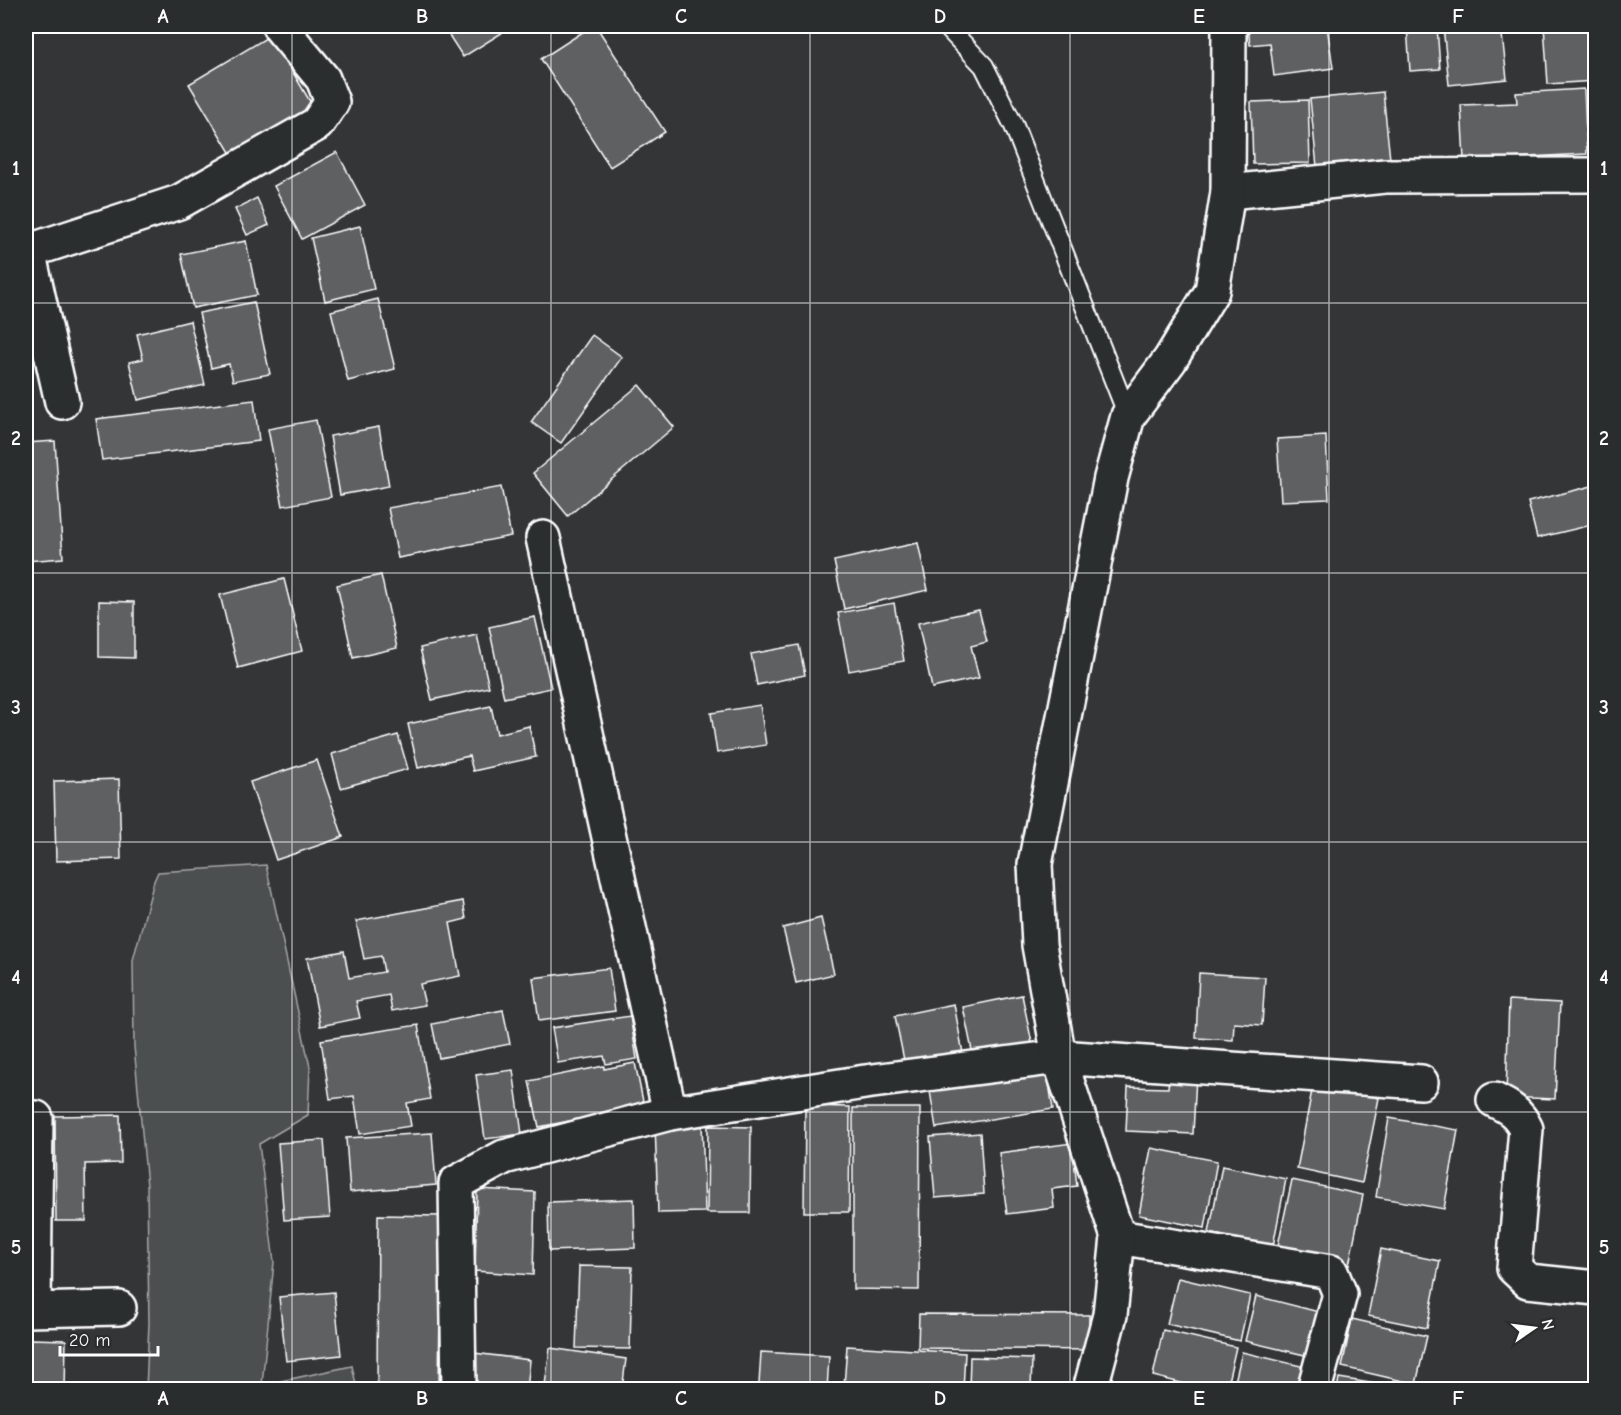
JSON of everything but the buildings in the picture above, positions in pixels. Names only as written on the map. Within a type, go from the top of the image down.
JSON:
[{"type":"street","points":[[62,402],[27,251],[179,202],[317,124],[332,102],[323,79],[279,26]]},
{"type":"street","points":[[1090,1389],[1110,1315],[1118,1237],[1059,1057],[1039,945],[1035,864],[1111,478],[1128,416],[1170,360],[1212,291],[1228,192],[1228,26]]},
{"type":"street","points":[[1228,192],[1385,176],[1596,176]]},
{"type":"street","points":[[543,538],[670,1113]]},
{"type":"street","points":[[459,1389],[456,1183],[504,1157],[670,1113],[865,1082],[1059,1057],[1421,1082]]},
{"type":"street","points":[[1494,1100],[1510,1107],[1521,1117],[1526,1129],[1514,1268],[1528,1281],[1596,1288]]},
{"type":"street","points":[[36,1118],[30,1310],[119,1308]]},
{"type":"street","points":[[1118,1237],[1331,1272],[1341,1294],[1314,1389]]},
{"type":"lane","points":[[946,26],[984,66],[1014,126],[1128,416]]},
{"type":"shaded area","points":[[266,865],[310,1067],[308,1115],[259,1144],[274,1262],[262,1385],[352,1366],[357,1389],[146,1389],[149,1323],[147,1186],[134,1046],[133,960],[158,872]]}]
